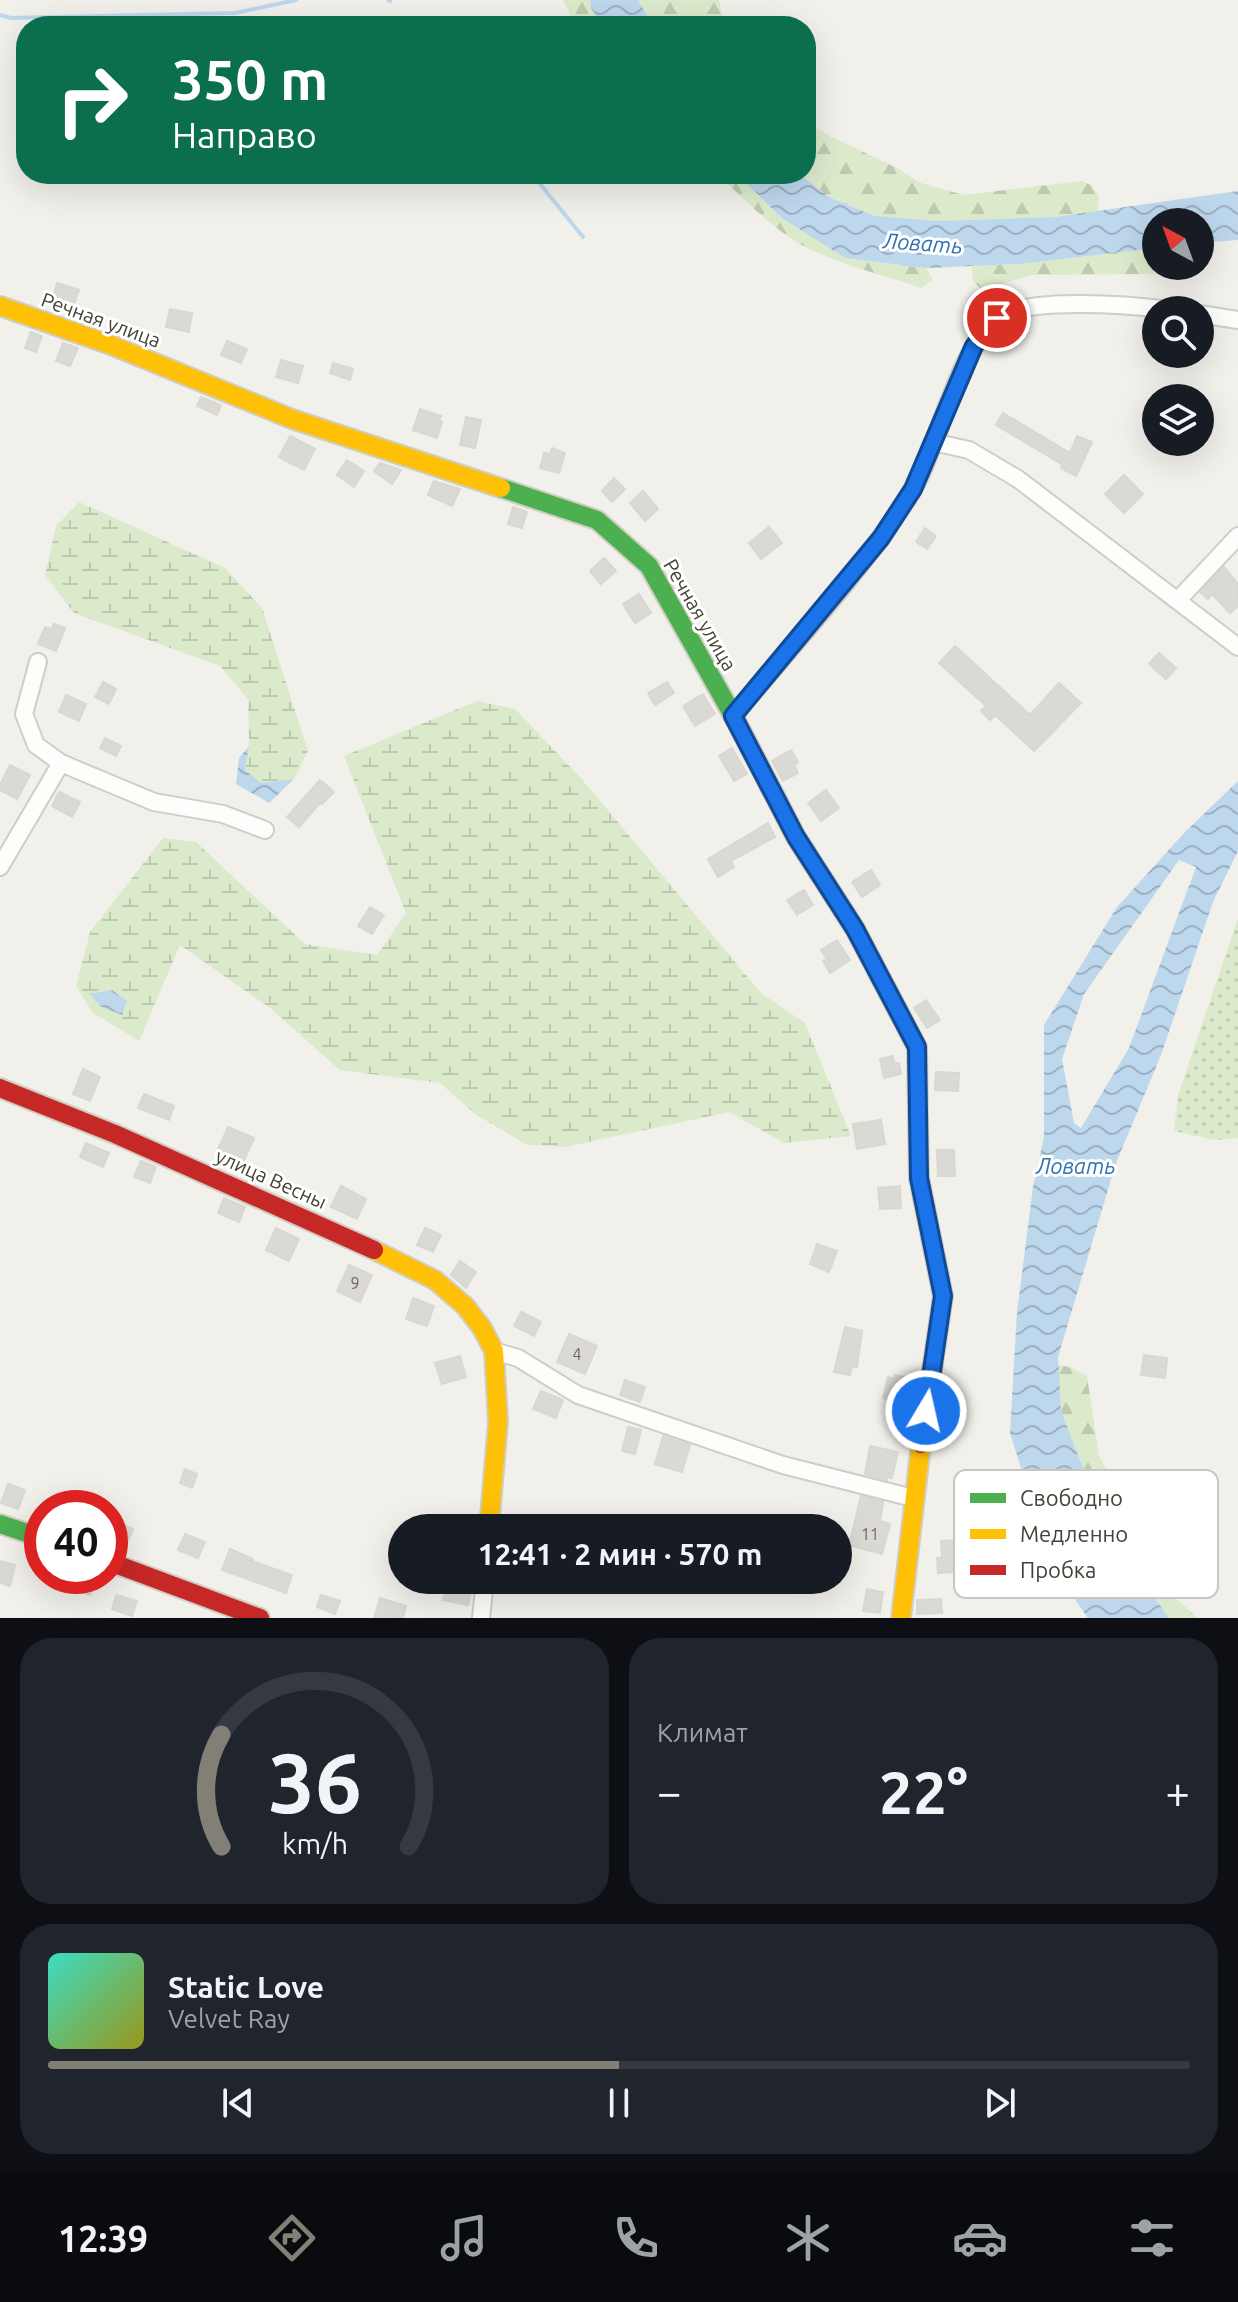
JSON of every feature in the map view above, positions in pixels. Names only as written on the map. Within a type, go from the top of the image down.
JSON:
[{"type":"street","points":[[733,716],[881,538],[913,489],[974,346],[997,318],[1029,305],[1142,306]]},
{"type":"street","name":"Речная улица","points":[[0,306],[111,345],[292,419],[597,520],[649,566],[796,837],[855,929],[917,1047],[919,1178],[943,1296],[913,1498],[901,1618]]},
{"type":"street","points":[[1214,316],[1238,320]]},
{"type":"street","points":[[933,442],[969,450],[1018,479],[1238,647]]},
{"type":"street","points":[[1178,600],[1238,536]]},
{"type":"street","points":[[38,662],[24,714],[36,745],[61,763],[154,802],[223,814],[265,830]]},
{"type":"street","points":[[0,867],[61,763]]},
{"type":"street","name":"улица Весны","points":[[0,1088],[115,1134],[373,1249],[435,1280],[465,1306],[494,1351],[498,1422],[490,1514]]},
{"type":"street","points":[[494,1351],[518,1358],[578,1395],[783,1465],[913,1498]]},
{"type":"street","points":[[0,1524],[24,1532]]},
{"type":"street","points":[[128,1569],[260,1618]]},
{"type":"street","points":[[481,1618],[484,1594]]},
{"type":"green space","points":[[563,0],[590,0],[596,16],[570,16]]},
{"type":"green space","points":[[638,0],[719,0],[722,16],[647,16]]},
{"type":"green space","points":[[816,128],[921,183],[964,195],[1082,181],[1091,185],[1099,197],[1098,211],[1055,217],[938,221],[875,216],[831,198],[812,184],[816,184]]},
{"type":"green space","points":[[728,184],[747,184],[783,219],[845,258],[926,268],[933,280],[921,288],[843,263],[798,243]]},
{"type":"green space","points":[[1142,250],[1142,274],[1033,275],[982,289],[974,283],[971,266],[1020,264]]},
{"type":"green space","points":[[79,502],[225,568],[262,608],[308,751],[294,779],[261,783],[245,770],[249,746],[248,699],[220,666],[74,613],[45,575],[56,526]]},
{"type":"green space","points":[[477,701],[515,709],[580,777],[761,993],[805,1023],[851,1136],[784,1143],[729,1112],[565,1147],[527,1145],[475,1114],[440,1083],[340,1070],[270,1008],[180,945],[139,1041],[92,1012],[76,986],[90,932],[163,838],[196,842],[305,944],[377,955],[406,913],[344,756]]},
{"type":"green space","points":[[1238,918],[1238,1138],[1214,1140],[1174,1131],[1178,1095]]},
{"type":"green space","points":[[1058,1365],[1087,1376],[1099,1456],[1107,1470],[1085,1470],[1061,1411]]},
{"type":"green space","points":[[1155,1598],[1175,1598],[1198,1618],[1169,1618]]},
{"type":"water","points":[[590,0],[638,0],[647,16],[596,16]]},
{"type":"water","name":"Ловать","points":[[747,184],[812,184],[831,198],[875,216],[938,221],[1055,217],[1238,191],[1238,240],[1214,242],[1214,208],[1142,208],[1142,250],[1020,264],[926,268],[845,258],[783,219]]},
{"type":"water","points":[[249,746],[245,770],[261,783],[294,779],[269,803],[236,784],[239,758]]},
{"type":"water","name":"Ловать","points":[[1238,781],[1238,851],[1213,902],[1161,1055],[1116,1163],[1058,1357],[1061,1411],[1085,1470],[1022,1470],[1010,1433],[1017,1312],[1033,1187],[1044,1137],[1044,1025],[1117,907],[1185,832]],"holes":[[[1179,860],[1196,867],[1129,1048],[1081,1128],[1074,1123],[1062,1059],[1084,994]]]},
{"type":"water","points":[[112,990],[127,1001],[122,1015],[100,1006],[90,994]]},
{"type":"water","name":"Ловать","points":[[1074,1598],[1155,1598],[1169,1618],[1088,1618]]},
{"type":"building","points":[[57,283],[79,290],[74,304],[53,297]]},
{"type":"building","points":[[170,309],[192,313],[189,332],[166,327]]},
{"type":"building","points":[[31,332],[42,336],[36,352],[25,348]]},
{"type":"building","points":[[227,341],[247,349],[241,363],[221,355]]},
{"type":"building","points":[[63,343],[78,348],[70,366],[56,361]]},
{"type":"building","points":[[281,360],[303,366],[298,383],[276,377]]},
{"type":"building","points":[[333,363],[353,369],[350,380],[330,373]]},
{"type":"building","points":[[201,397],[221,405],[217,415],[197,406]]},
{"type":"building","points":[[420,409],[441,416],[437,438],[413,430]]},
{"type":"building","points":[[1003,413],[1070,453],[1077,436],[1092,442],[1076,476],[996,425]]},
{"type":"building","points":[[466,417],[481,420],[475,448],[460,445]]},
{"type":"building","points":[[290,436],[315,449],[304,470],[279,457]]},
{"type":"building","points":[[552,448],[565,453],[559,473],[540,468],[544,453],[550,454]]},
{"type":"building","points":[[347,460],[364,471],[354,487],[337,475]]},
{"type":"building","points":[[380,463],[401,470],[392,484],[374,471]]},
{"type":"building","points":[[1124,475],[1143,494],[1124,513],[1105,494]]},
{"type":"building","points":[[614,478],[625,489],[612,502],[602,491]]},
{"type":"building","points":[[434,481],[460,489],[452,506],[428,495]]},
{"type":"building","points":[[643,491],[658,509],[645,521],[630,503]]},
{"type":"building","points":[[513,507],[527,512],[522,528],[508,524]]},
{"type":"building","points":[[769,527],[782,543],[761,559],[749,543]]},
{"type":"building","points":[[925,528],[936,536],[927,549],[916,542]]},
{"type":"building","points":[[604,558],[616,571],[601,584],[590,571]]},
{"type":"building","points":[[1224,567],[1238,584],[1238,606],[1230,613],[1212,594],[1208,599],[1200,592]]},
{"type":"building","points":[[639,594],[651,613],[635,623],[623,604]]},
{"type":"building","points":[[54,624],[65,628],[56,651],[38,644],[45,627],[52,629]]},
{"type":"building","points":[[955,646],[1030,715],[1059,683],[1081,703],[1034,751],[995,715],[990,720],[981,711],[986,706],[939,663]]},
{"type":"building","points":[[1159,653],[1176,668],[1166,679],[1149,664]]},
{"type":"building","points":[[103,682],[116,689],[109,704],[95,697]]},
{"type":"building","points":[[667,682],[674,693],[655,705],[648,693]]},
{"type":"building","points":[[703,694],[715,714],[695,726],[683,706]]},
{"type":"building","points":[[66,695],[86,704],[79,721],[59,712]]},
{"type":"building","points":[[105,738],[121,746],[116,756],[100,748]]},
{"type":"building","points":[[732,748],[747,774],[734,781],[719,756]]},
{"type":"building","points":[[791,750],[798,762],[794,764],[798,773],[783,781],[772,761]]},
{"type":"building","points":[[10,765],[30,775],[17,799],[0,790]]},
{"type":"building","points":[[320,780],[334,792],[299,827],[287,817]]},
{"type":"building","points":[[826,790],[839,808],[821,821],[808,803]]},
{"type":"building","points":[[59,792],[80,802],[72,817],[52,806]]},
{"type":"building","points":[[768,823],[775,837],[731,861],[734,867],[718,877],[708,859]]},
{"type":"building","points":[[871,870],[880,885],[862,897],[852,882]]},
{"type":"building","points":[[804,890],[813,905],[797,915],[787,900]]},
{"type":"building","points":[[370,907],[384,915],[372,934],[358,926]]},
{"type":"building","points":[[837,940],[850,960],[830,973],[821,950]]},
{"type":"building","points":[[926,1000],[940,1020],[927,1028],[914,1008]]},
{"type":"building","points":[[893,1056],[894,1063],[899,1063],[901,1074],[884,1078],[880,1059]]},
{"type":"building","points":[[83,1069],[100,1077],[90,1101],[73,1094]]},
{"type":"building","points":[[936,1072],[959,1073],[958,1091],[935,1090]]},
{"type":"building","points":[[144,1094],[174,1106],[169,1120],[138,1108]]},
{"type":"building","points":[[881,1120],[885,1144],[857,1149],[853,1124]]},
{"type":"building","points":[[228,1127],[254,1138],[242,1165],[216,1154]]},
{"type":"building","points":[[86,1143],[109,1153],[103,1167],[80,1157]]},
{"type":"building","points":[[937,1150],[954,1150],[955,1176],[938,1176]]},
{"type":"building","points":[[141,1161],[156,1167],[150,1183],[134,1177]]},
{"type":"building","points":[[341,1186],[366,1199],[357,1219],[331,1207]]},
{"type":"building","points":[[900,1186],[901,1208],[880,1209],[878,1188]]},
{"type":"building","points":[[224,1198],[245,1207],[239,1222],[218,1213]]},
{"type":"building","points":[[276,1228],[299,1239],[289,1261],[266,1250]]},
{"type":"building","points":[[425,1228],[441,1235],[433,1252],[417,1245]]},
{"type":"building","points":[[817,1244],[837,1251],[829,1272],[810,1264]]},
{"type":"building","points":[[460,1261],[476,1272],[466,1288],[451,1275]]},
{"type":"building","points":[[349,1265],[372,1275],[360,1302],[337,1291]]},
{"type":"building","points":[[413,1298],[434,1306],[427,1326],[406,1319]]},
{"type":"building","points":[[521,1312],[541,1322],[534,1336],[514,1326]]},
{"type":"building","points":[[845,1327],[862,1331],[857,1367],[852,1366],[850,1375],[834,1372]]},
{"type":"building","points":[[569,1334],[597,1346],[585,1374],[557,1362]]},
{"type":"building","points":[[1144,1355],[1167,1358],[1165,1378],[1141,1375]]},
{"type":"building","points":[[460,1356],[466,1377],[442,1384],[435,1363]]},
{"type":"building","points":[[895,1375],[911,1379],[905,1404],[883,1398],[888,1377],[894,1379]]},
{"type":"building","points":[[625,1380],[645,1387],[640,1402],[620,1395]]},
{"type":"building","points":[[541,1391],[563,1400],[556,1418],[533,1409]]},
{"type":"building","points":[[942,1400],[957,1404],[952,1425],[938,1422]]},
{"type":"building","points":[[628,1427],[641,1430],[635,1454],[622,1451]]},
{"type":"building","points":[[663,1436],[690,1445],[682,1472],[655,1464]]},
{"type":"building","points":[[870,1446],[898,1452],[892,1478],[887,1477],[887,1480],[865,1474]]},
{"type":"building","points":[[185,1469],[197,1474],[192,1488],[180,1483]]},
{"type":"building","points":[[8,1484],[25,1490],[18,1509],[1,1503]]},
{"type":"building","points":[[861,1496],[883,1502],[880,1521],[890,1524],[882,1554],[852,1546]]},
{"type":"building","points":[[185,1534],[205,1542],[198,1558],[178,1550]]},
{"type":"building","points":[[954,1540],[954,1572],[938,1573],[937,1558],[942,1558],[941,1541]]},
{"type":"building","points":[[230,1549],[252,1561],[292,1575],[286,1593],[222,1570]]},
{"type":"building","points":[[0,1561],[15,1565],[10,1586],[0,1583]]},
{"type":"building","points":[[867,1589],[883,1592],[880,1613],[863,1611]]},
{"type":"building","points":[[444,1594],[471,1594],[468,1605],[443,1600]]},
{"type":"building","points":[[116,1595],[137,1601],[132,1616],[112,1609]]},
{"type":"building","points":[[321,1595],[340,1601],[335,1614],[317,1607]]},
{"type":"building","points":[[380,1598],[406,1606],[403,1618],[374,1618]]},
{"type":"building","points":[[941,1599],[942,1613],[917,1614],[917,1600]]},
{"type":"waterway","points":[[101,16],[235,13],[296,0]]},
{"type":"waterway","points":[[0,15],[16,18]]},
{"type":"waterway","points":[[540,184],[583,237]]},
{"type":"traffic: fast","points":[[501,488],[597,520],[649,566],[735,719]]},
{"type":"traffic: fast","points":[[0,1524],[24,1532]]},
{"type":"traffic: slow","points":[[0,306],[111,345],[292,419],[501,488]]},
{"type":"traffic: slow","points":[[735,719],[796,837],[855,929],[917,1047],[918,1125]]},
{"type":"traffic: slow","points":[[374,1250],[435,1280],[465,1306],[494,1351],[498,1422],[490,1514]]},
{"type":"traffic: slow","points":[[901,1618],[921,1444]]},
{"type":"traffic: jam","points":[[0,1088],[115,1134],[374,1250]]},
{"type":"traffic: jam","points":[[918,1125],[919,1178],[943,1296],[921,1444]]},
{"type":"traffic: jam","points":[[128,1569],[260,1618]]},
{"type":"route","points":[[926,1411],[943,1296],[919,1178],[917,1047],[855,929],[796,837],[733,716],[881,538],[913,489],[974,346],[997,318]]}]
